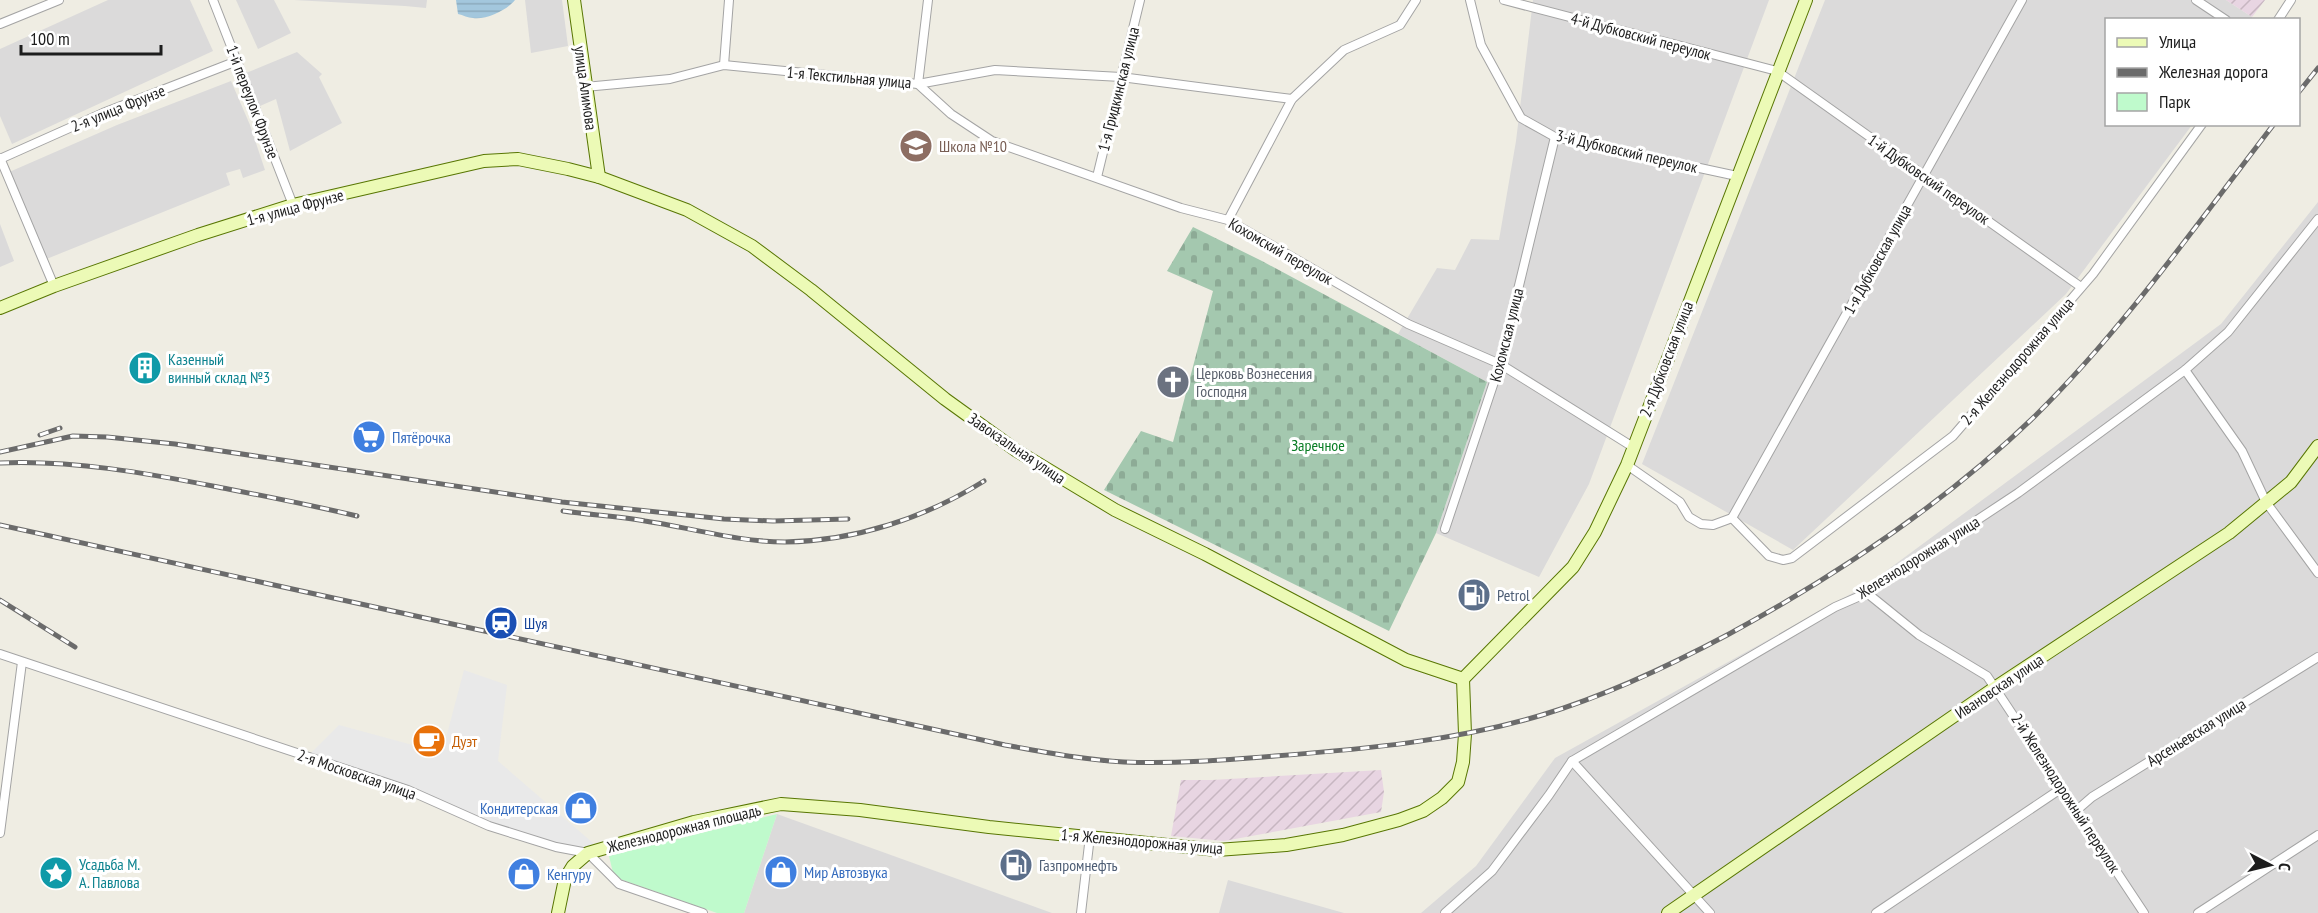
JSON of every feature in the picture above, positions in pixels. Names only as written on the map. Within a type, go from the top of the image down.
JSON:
[{"type":"main road","name":"улица Алимова","points":[[574,0],[598,177]]},
{"type":"main road","name":"2-я Дубковская улица","points":[[1463,679],[1573,567],[1595,532],[1627,465],[1806,0]]},
{"type":"main road","name":"1-я улица Фрунзе","points":[[0,308],[54,286],[198,235],[293,205],[484,161],[518,159],[598,177]]},
{"type":"main road","name":"Завокзальная улица","points":[[598,177],[687,210],[752,246],[811,290],[945,399],[1008,445],[1115,510],[1406,660],[1463,679]]},
{"type":"main road","name":"Ивановская улица","points":[[1668,913],[1996,687],[2229,533],[2290,482],[2318,446]]},
{"type":"main road","name":"1-я Железнодорожная улица","points":[[781,804],[860,810],[989,827],[1217,850],[1286,845],[1343,835],[1423,811],[1442,798],[1458,782],[1463,762],[1465,734],[1463,679]]},
{"type":"main road","name":"Железнодорожная площадь","points":[[588,854],[694,822],[781,804]]},
{"type":"main road","points":[[558,913],[565,879],[573,866],[588,854]]},
{"type":"street","points":[[0,24],[59,0]]},
{"type":"street","name":"1-й переулок Фрунзе","points":[[213,0],[293,205]]},
{"type":"street","points":[[724,65],[729,0]]},
{"type":"street","points":[[918,84],[928,0]]},
{"type":"street","name":"1-я Гридкинская улица","points":[[1097,177],[1140,0]]},
{"type":"street","points":[[1228,220],[1292,99],[1344,50],[1400,25],[1416,0]]},
{"type":"street","name":"3-й Дубковский переулок","points":[[1470,0],[1481,45],[1521,118],[1555,136],[1737,176]]},
{"type":"street","name":"4-й Дубковский переулок","points":[[1504,0],[1777,71]]},
{"type":"street","name":"1-я Дубковская улица","points":[[1732,518],[2022,0]]},
{"type":"street","points":[[2196,0],[2223,18]]},
{"type":"street","points":[[2279,18],[2291,0]]},
{"type":"street","name":"2-я улица Фрунзе","points":[[0,159],[103,113],[237,61]]},
{"type":"street","name":"1-я Текстильная улица","points":[[585,87],[670,79],[724,65],[918,84],[995,70],[1121,77],[1292,99]]},
{"type":"street","name":"1-й Дубковский переулок","points":[[1777,71],[2081,287]]},
{"type":"street","name":"Кохомский переулок","points":[[918,84],[951,114],[992,141],[1181,208],[1228,220],[1408,324],[1500,364],[1633,447]]},
{"type":"street","name":"2-я Железнодорожная улица","points":[[1732,518],[1769,556],[1783,560],[1792,558],[1953,436],[2093,274],[2201,126]]},
{"type":"street","name":"Кохомская улица","points":[[1445,529],[1500,364],[1555,136]]},
{"type":"street","points":[[0,159],[54,286]]},
{"type":"street","name":"Железнодорожная улица","points":[[1445,913],[1491,871],[1572,761],[1835,607],[1867,593],[2018,493],[2185,370],[2228,332],[2318,219]]},
{"type":"street","points":[[2185,370],[2242,451],[2266,502],[2318,573]]},
{"type":"street","points":[[1627,465],[1680,502],[1689,517],[1701,524],[1713,525],[1732,518]]},
{"type":"street","name":"2-й Железнодорожный переулок","points":[[1867,593],[1918,635],[1987,676],[2144,913]]},
{"type":"street","name":"2-я Московская улица","points":[[0,654],[408,790],[489,826],[556,847],[588,854]]},
{"type":"street","name":"Арсеньевская улица","points":[[2077,810],[2092,797],[2318,657]]},
{"type":"street","points":[[0,833],[22,662]]},
{"type":"street","points":[[1572,761],[1710,913]]},
{"type":"street","points":[[1876,913],[2062,788]]},
{"type":"street","points":[[2198,913],[2318,835]]},
{"type":"street","points":[[1081,913],[1090,836]]},
{"type":"street","points":[[588,854],[619,884],[703,913]]},
{"type":"shaded area","points":[[108,0],[190,0],[213,51],[12,144],[0,116],[0,49]]},
{"type":"shaded area","points":[[236,0],[274,0],[291,33],[258,49]]},
{"type":"shaded area","points":[[294,0],[427,0],[426,8]]},
{"type":"shaded area","points":[[525,0],[562,0],[568,46],[531,53]]},
{"type":"shaded area","points":[[1533,0],[1769,0],[1589,484],[1539,577],[1436,533],[1487,382],[1398,334],[1437,268],[1455,270],[1471,239],[1499,240],[1516,141]]},
{"type":"shaded area","points":[[1825,0],[2226,0],[2252,17],[2105,18],[2105,126],[2191,126],[2066,294],[1793,550],[1642,464]]},
{"type":"shaded area","points":[[2226,0],[2265,0],[2252,17]]},
{"type":"shaded area","points":[[297,52],[322,74],[319,77],[342,123],[290,151],[276,99],[260,106],[246,73]]},
{"type":"shaded area","points":[[231,81],[250,125],[265,170],[243,178],[240,169],[226,173],[230,185],[44,260],[7,173],[117,125]]},
{"type":"shaded area","points":[[2318,202],[2318,913],[1421,913],[1476,866],[1555,758],[1867,585],[2221,324]]},
{"type":"shaded area","points":[[0,224],[14,261],[0,267]]},
{"type":"shaded area","points":[[464,670],[507,685],[498,761],[600,849],[588,853],[489,826],[408,790],[307,757],[339,725],[442,753]]},
{"type":"shaded area","points":[[1381,770],[1384,792],[1381,812],[1224,841],[1171,836],[1181,780]]},
{"type":"shaded area","points":[[777,814],[1052,913],[744,913]]},
{"type":"shaded area","points":[[1228,880],[1344,913],[1219,913]]},
{"type":"green space","name":"Заречное","points":[[1193,227],[1262,261],[1487,382],[1436,533],[1389,631],[1104,490],[1141,431],[1173,442],[1213,291],[1167,271]]},
{"type":"green space","points":[[777,814],[744,913],[717,913],[614,877],[609,856]]},
{"type":"water","points":[[456,0],[515,0],[496,14],[469,18],[458,14]]},
{"type":"railway","points":[[2300,90],[2318,68]]},
{"type":"railway","points":[[0,525],[1005,745],[1079,758],[1124,762],[1200,761],[1342,750],[1443,738],[1542,715],[1614,689],[1661,668],[1729,634],[1811,587],[1928,507],[2001,448],[2068,382],[2159,274],[2272,126]]},
{"type":"railway","points":[[40,435],[60,428]]},
{"type":"railway","points":[[0,452],[73,436],[107,437],[175,444],[562,502],[724,519],[773,521],[848,519]]},
{"type":"railway","points":[[0,463],[55,464],[137,472],[357,516]]},
{"type":"railway","points":[[563,511],[635,519],[750,540],[811,541],[889,525],[938,506],[984,481]]},
{"type":"railway","points":[[0,600],[75,647]]},
{"type":"place","name":"Школа №10","points":[[916,146]]},
{"type":"place","name":"Казенный винный склад №3","points":[[145,368]]},
{"type":"place","name":"Церковь Вознесения Господня","points":[[1173,382]]},
{"type":"place","name":"Пятёрочка","points":[[369,437]]},
{"type":"place","name":"Petrol","points":[[1474,595]]},
{"type":"place","name":"Шуя","points":[[501,623]]},
{"type":"place","name":"Дуэт","points":[[429,741]]},
{"type":"place","name":"Кондитерская","points":[[581,808]]},
{"type":"place","name":"Газпромнефть","points":[[1016,865]]},
{"type":"place","name":"Мир Автозвука","points":[[781,872]]},
{"type":"place","name":"Усадьба М. А. Павлова","points":[[56,873]]},
{"type":"place","name":"Кенгуру","points":[[524,874]]}]
